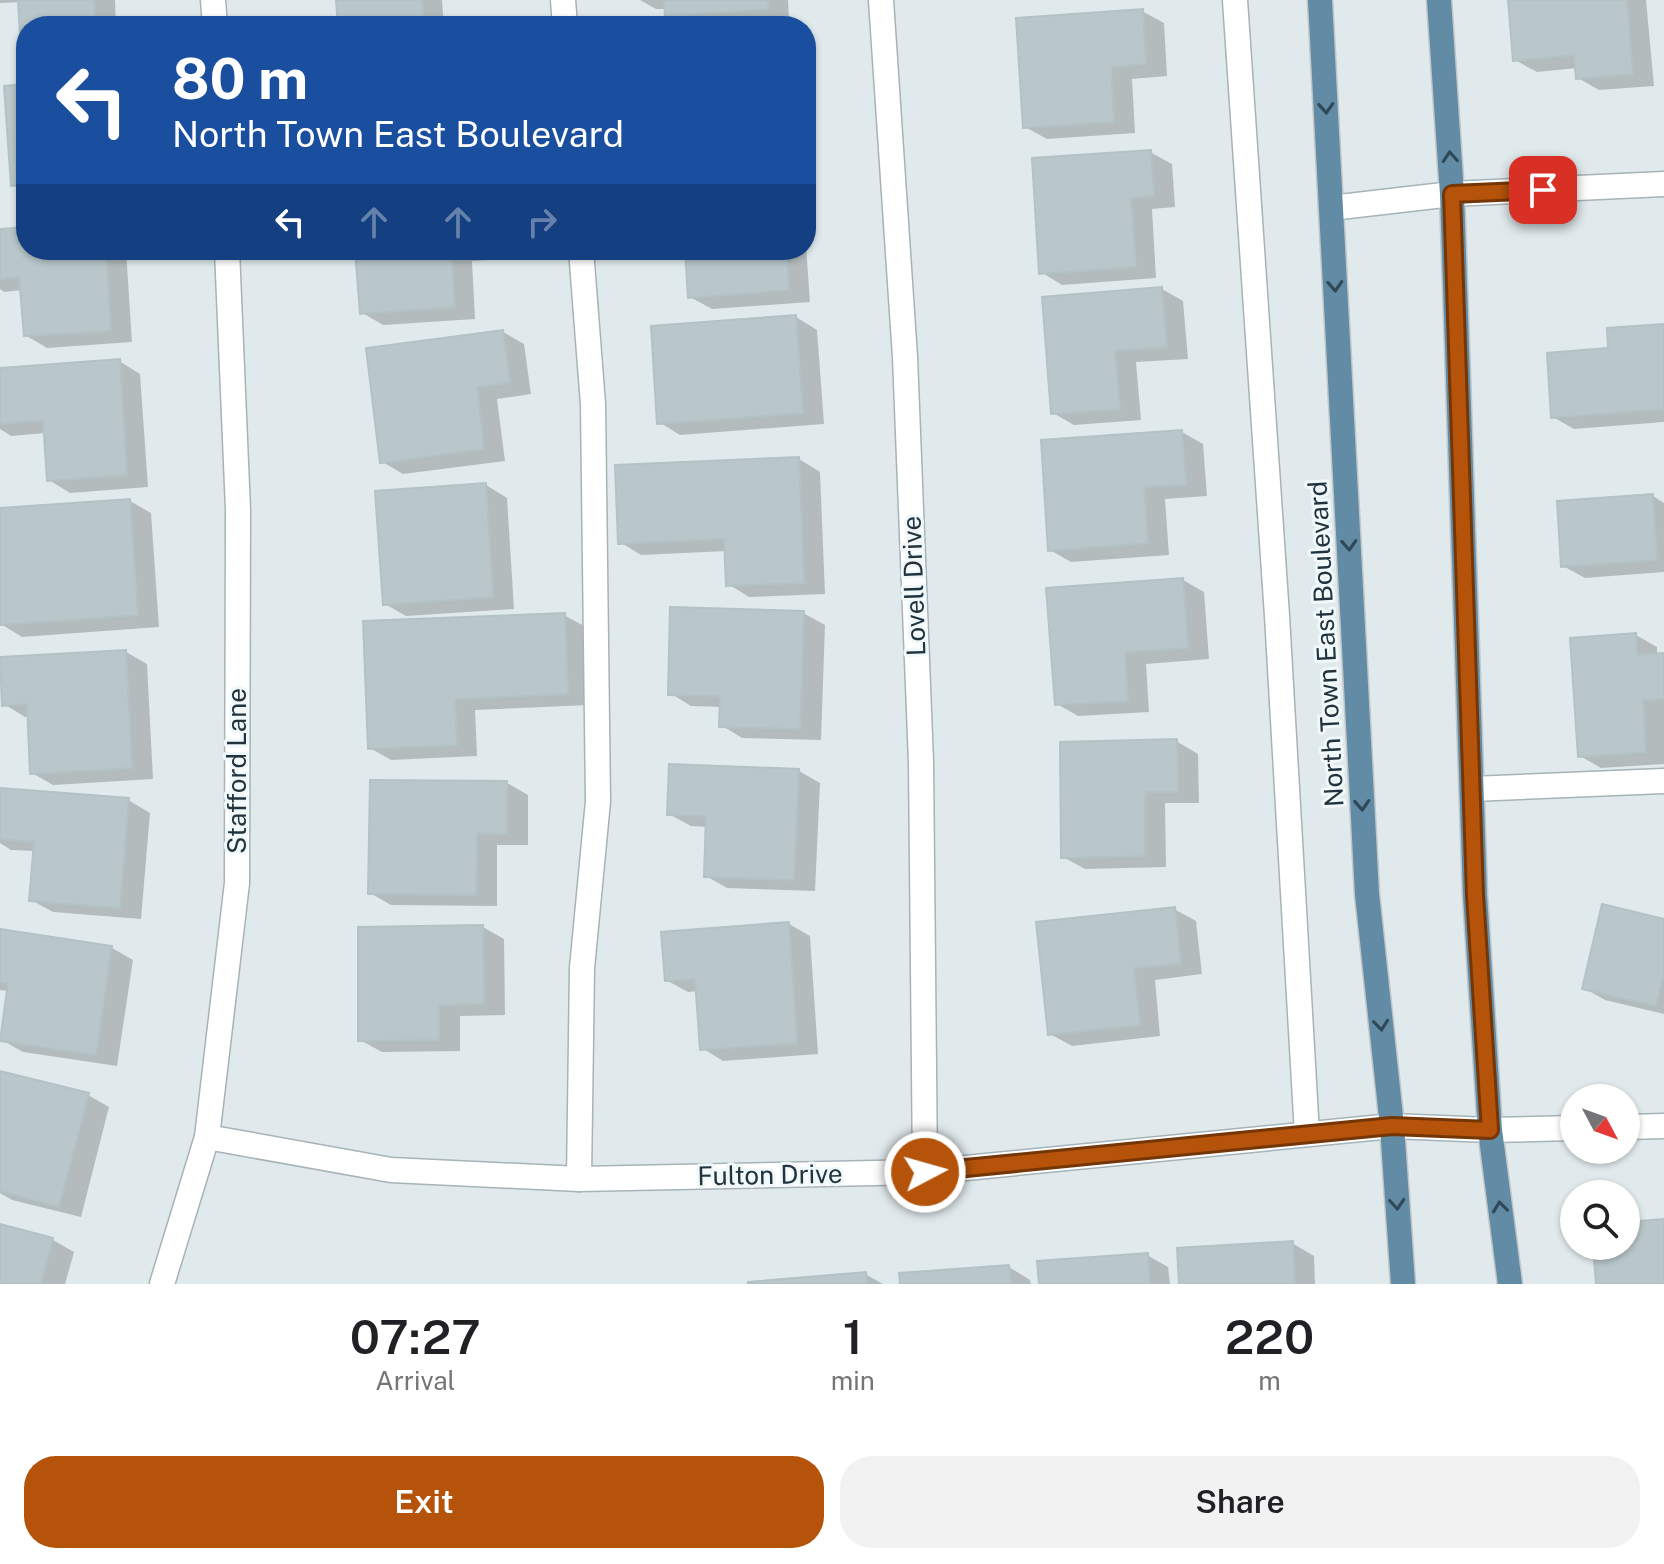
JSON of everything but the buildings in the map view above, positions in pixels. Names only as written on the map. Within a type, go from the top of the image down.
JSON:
[{"type":"main road","name":"North Town East Boulevard","points":[[1320,0],[1367,894],[1392,1126],[1403,1284]]},
{"type":"main road","points":[[1439,0],[1452,194],[1475,895],[1490,1130],[1510,1284]]},
{"type":"street","name":"Lovell Drive","points":[[881,0],[905,357],[921,762],[925,1172]]},
{"type":"street","points":[[1235,0],[1278,632],[1307,1134]]},
{"type":"street","points":[[1331,208],[1452,194],[1664,184]]},
{"type":"street","name":"Stafford Lane","points":[[162,1284],[207,1137],[237,883],[238,510],[227,260]]},
{"type":"street","points":[[579,1179],[582,968],[598,801],[593,404],[582,260]]},
{"type":"street","points":[[1472,789],[1664,781]]},
{"type":"street","name":"Fulton Drive","points":[[207,1137],[391,1170],[579,1179],[925,1172],[1392,1126],[1490,1130],[1560,1128]]},
{"type":"street","points":[[1640,1127],[1664,1126]]},
{"type":"route","points":[[925,1172],[1392,1126],[1490,1130],[1475,895],[1452,194],[1543,190]]}]
